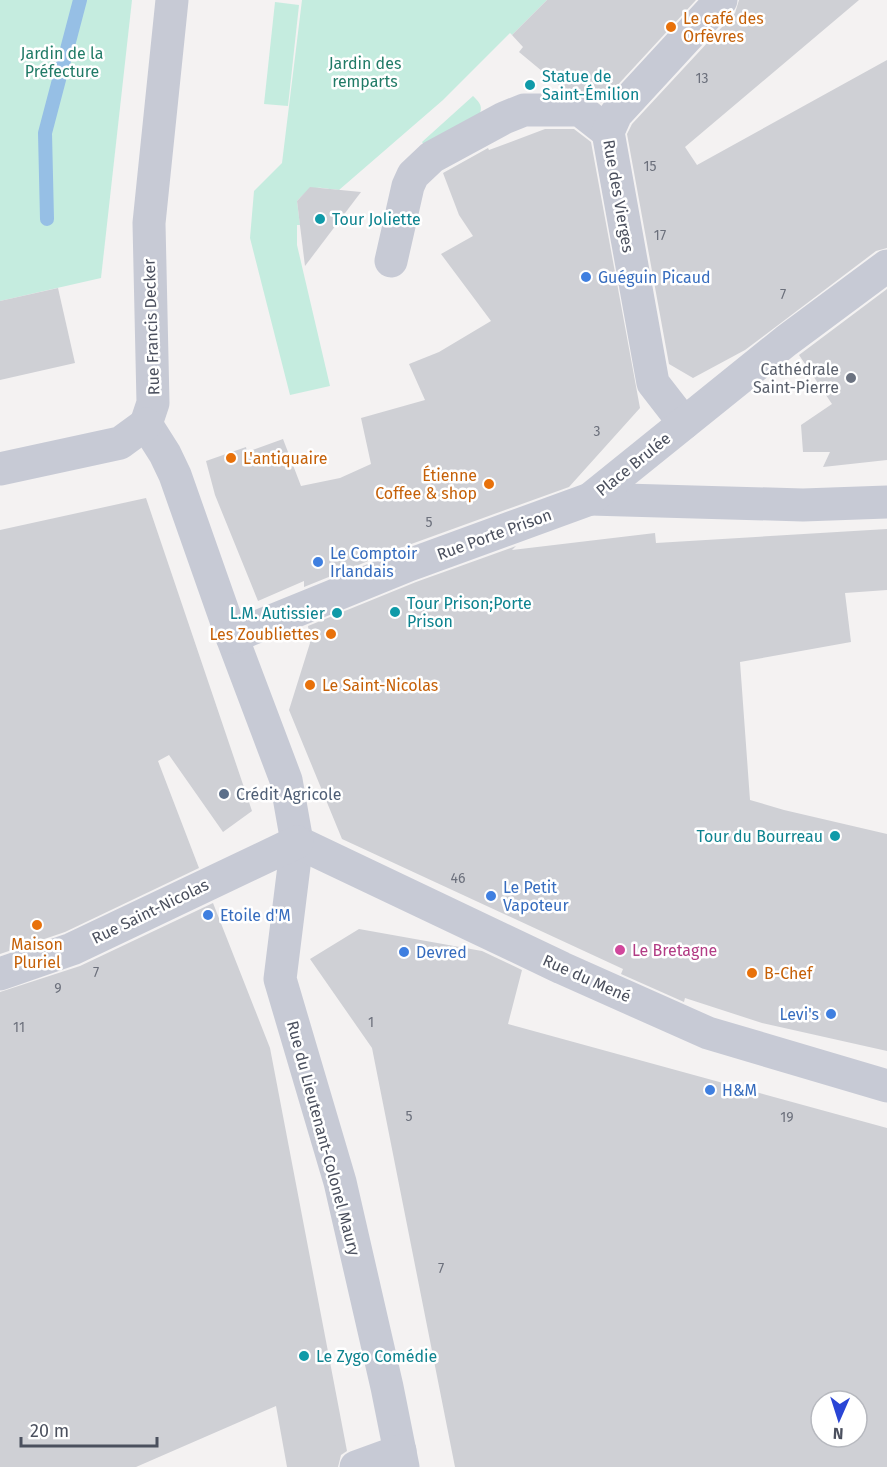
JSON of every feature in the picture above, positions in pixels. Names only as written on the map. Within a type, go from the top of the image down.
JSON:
[{"type":"street","name":"Rue Francis Decker","points":[[146,424],[153,403],[149,223],[172,0]]},
{"type":"street","name":"Rue des Vierges","points":[[684,423],[652,383],[608,132],[616,114],[722,0]]},
{"type":"street","points":[[391,261],[408,186],[413,175],[432,157],[504,118],[524,110],[580,110],[608,132]]},
{"type":"street","name":"Place Brulée","points":[[590,499],[786,341],[887,266]]},
{"type":"street","points":[[0,469],[120,443],[146,424],[175,475],[232,637],[286,780],[297,842]]},
{"type":"street","name":"Place Brulée","points":[[590,499],[803,505],[887,502]]},
{"type":"street","name":"Rue Porte Prison","points":[[232,637],[409,565],[590,499]]},
{"type":"street","name":"Rue Saint-Nicolas","points":[[0,974],[72,949],[297,842]]},
{"type":"street","name":"Rue du Mené","points":[[297,842],[562,968],[708,1033],[887,1086]]},
{"type":"street","name":"Rue du Lieutenant-Colonel Maury","points":[[297,842],[280,979],[340,1182],[401,1459]]},
{"type":"street","points":[[356,1467],[401,1459]]},
{"type":"green space","name":"Jardin de la Préfecture","points":[[0,0],[132,0],[101,278],[0,301]]},
{"type":"green space","name":"Jardin des remparts","points":[[302,0],[547,0],[512,35],[510,33],[443,100],[339,190],[311,189],[297,201],[300,225],[297,225],[297,245],[330,386],[290,395],[250,238],[254,191],[282,163]]},
{"type":"green space","points":[[275,2],[299,5],[288,106],[264,104]]},
{"type":"green space","points":[[473,96],[480,105],[480,113],[426,148],[422,142]]},
{"type":"building","points":[[547,0],[696,0],[601,103],[592,95],[581,91],[566,91],[519,52],[523,47],[512,35]]},
{"type":"building","points":[[739,0],[859,0],[685,147],[697,165],[887,60],[887,248],[876,251],[745,350],[693,378],[669,364],[627,134],[632,124],[735,13]]},
{"type":"building","points":[[545,129],[574,129],[591,142],[640,408],[569,487],[403,547],[304,587],[304,581],[258,601],[215,495],[206,461],[246,447],[247,452],[283,439],[301,486],[340,478],[371,464],[361,418],[425,400],[409,364],[439,352],[491,321],[441,254],[473,236],[459,215],[443,173],[488,148],[489,150]]},
{"type":"building","name":"Tour Joliette","points":[[310,187],[361,192],[305,266],[297,201]]},
{"type":"building","points":[[58,288],[75,363],[0,380],[0,301]]},
{"type":"building","name":"Cathédrale Saint-Pierre","points":[[887,289],[887,460],[823,467],[830,452],[803,452],[801,425],[832,404],[799,355]]},
{"type":"building","points":[[146,498],[252,811],[223,832],[169,755],[158,761],[199,868],[65,932],[0,954],[0,530]]},
{"type":"building","points":[[887,529],[887,590],[845,593],[851,642],[740,662],[750,800],[887,834],[887,1051],[762,1023],[685,998],[684,1002],[621,974],[623,969],[342,839],[289,710],[310,643],[308,626],[416,582],[516,546],[512,550],[655,533],[656,543]]},
{"type":"building","points":[[213,903],[270,1048],[347,1451],[341,1455],[338,1467],[287,1467],[276,1406],[136,1467],[0,1467],[0,992],[80,966]]},
{"type":"building","points":[[359,929],[482,951],[522,970],[508,1024],[887,1128],[887,1467],[455,1467],[372,1048],[310,959]]},
{"type":"waterway","points":[[47,219],[45,133],[80,0]]},
{"type":"place","name":"Le café des Orfèvres","points":[[671,27]]},
{"type":"place","name":"Statue de Saint-Émilion","points":[[530,85]]},
{"type":"place","name":"Tour Joliette","points":[[320,219]]},
{"type":"place","name":"Guéguin Picaud","points":[[586,277]]},
{"type":"place","name":"Cathédrale Saint-Pierre","points":[[851,378]]},
{"type":"place","name":"L'antiquaire","points":[[231,458]]},
{"type":"place","name":"Étienne Coffee & shop","points":[[489,484]]},
{"type":"place","name":"Le Comptoir Irlandais","points":[[318,562]]},
{"type":"place","name":"Tour Prison;Porte Prison","points":[[395,612]]},
{"type":"place","name":"L.M. Autissier","points":[[337,613]]},
{"type":"place","name":"Les Zoubliettes","points":[[331,634]]},
{"type":"place","name":"Le Saint-Nicolas","points":[[310,685]]},
{"type":"place","name":"Crédit Agricole","points":[[224,794]]},
{"type":"place","name":"Tour du Bourreau","points":[[835,836]]},
{"type":"place","name":"Le Petit Vapoteur","points":[[491,896]]},
{"type":"place","name":"Etoile d'M","points":[[208,915]]},
{"type":"place","name":"Maison Pluriel","points":[[37,925]]},
{"type":"place","name":"Le Bretagne","points":[[620,950]]},
{"type":"place","name":"Devred","points":[[404,952]]},
{"type":"place","name":"B-Chef","points":[[752,973]]},
{"type":"place","name":"Levi's","points":[[831,1014]]},
{"type":"place","name":"H&M","points":[[710,1090]]},
{"type":"place","name":"Le Zygo Comédie","points":[[304,1356]]}]
